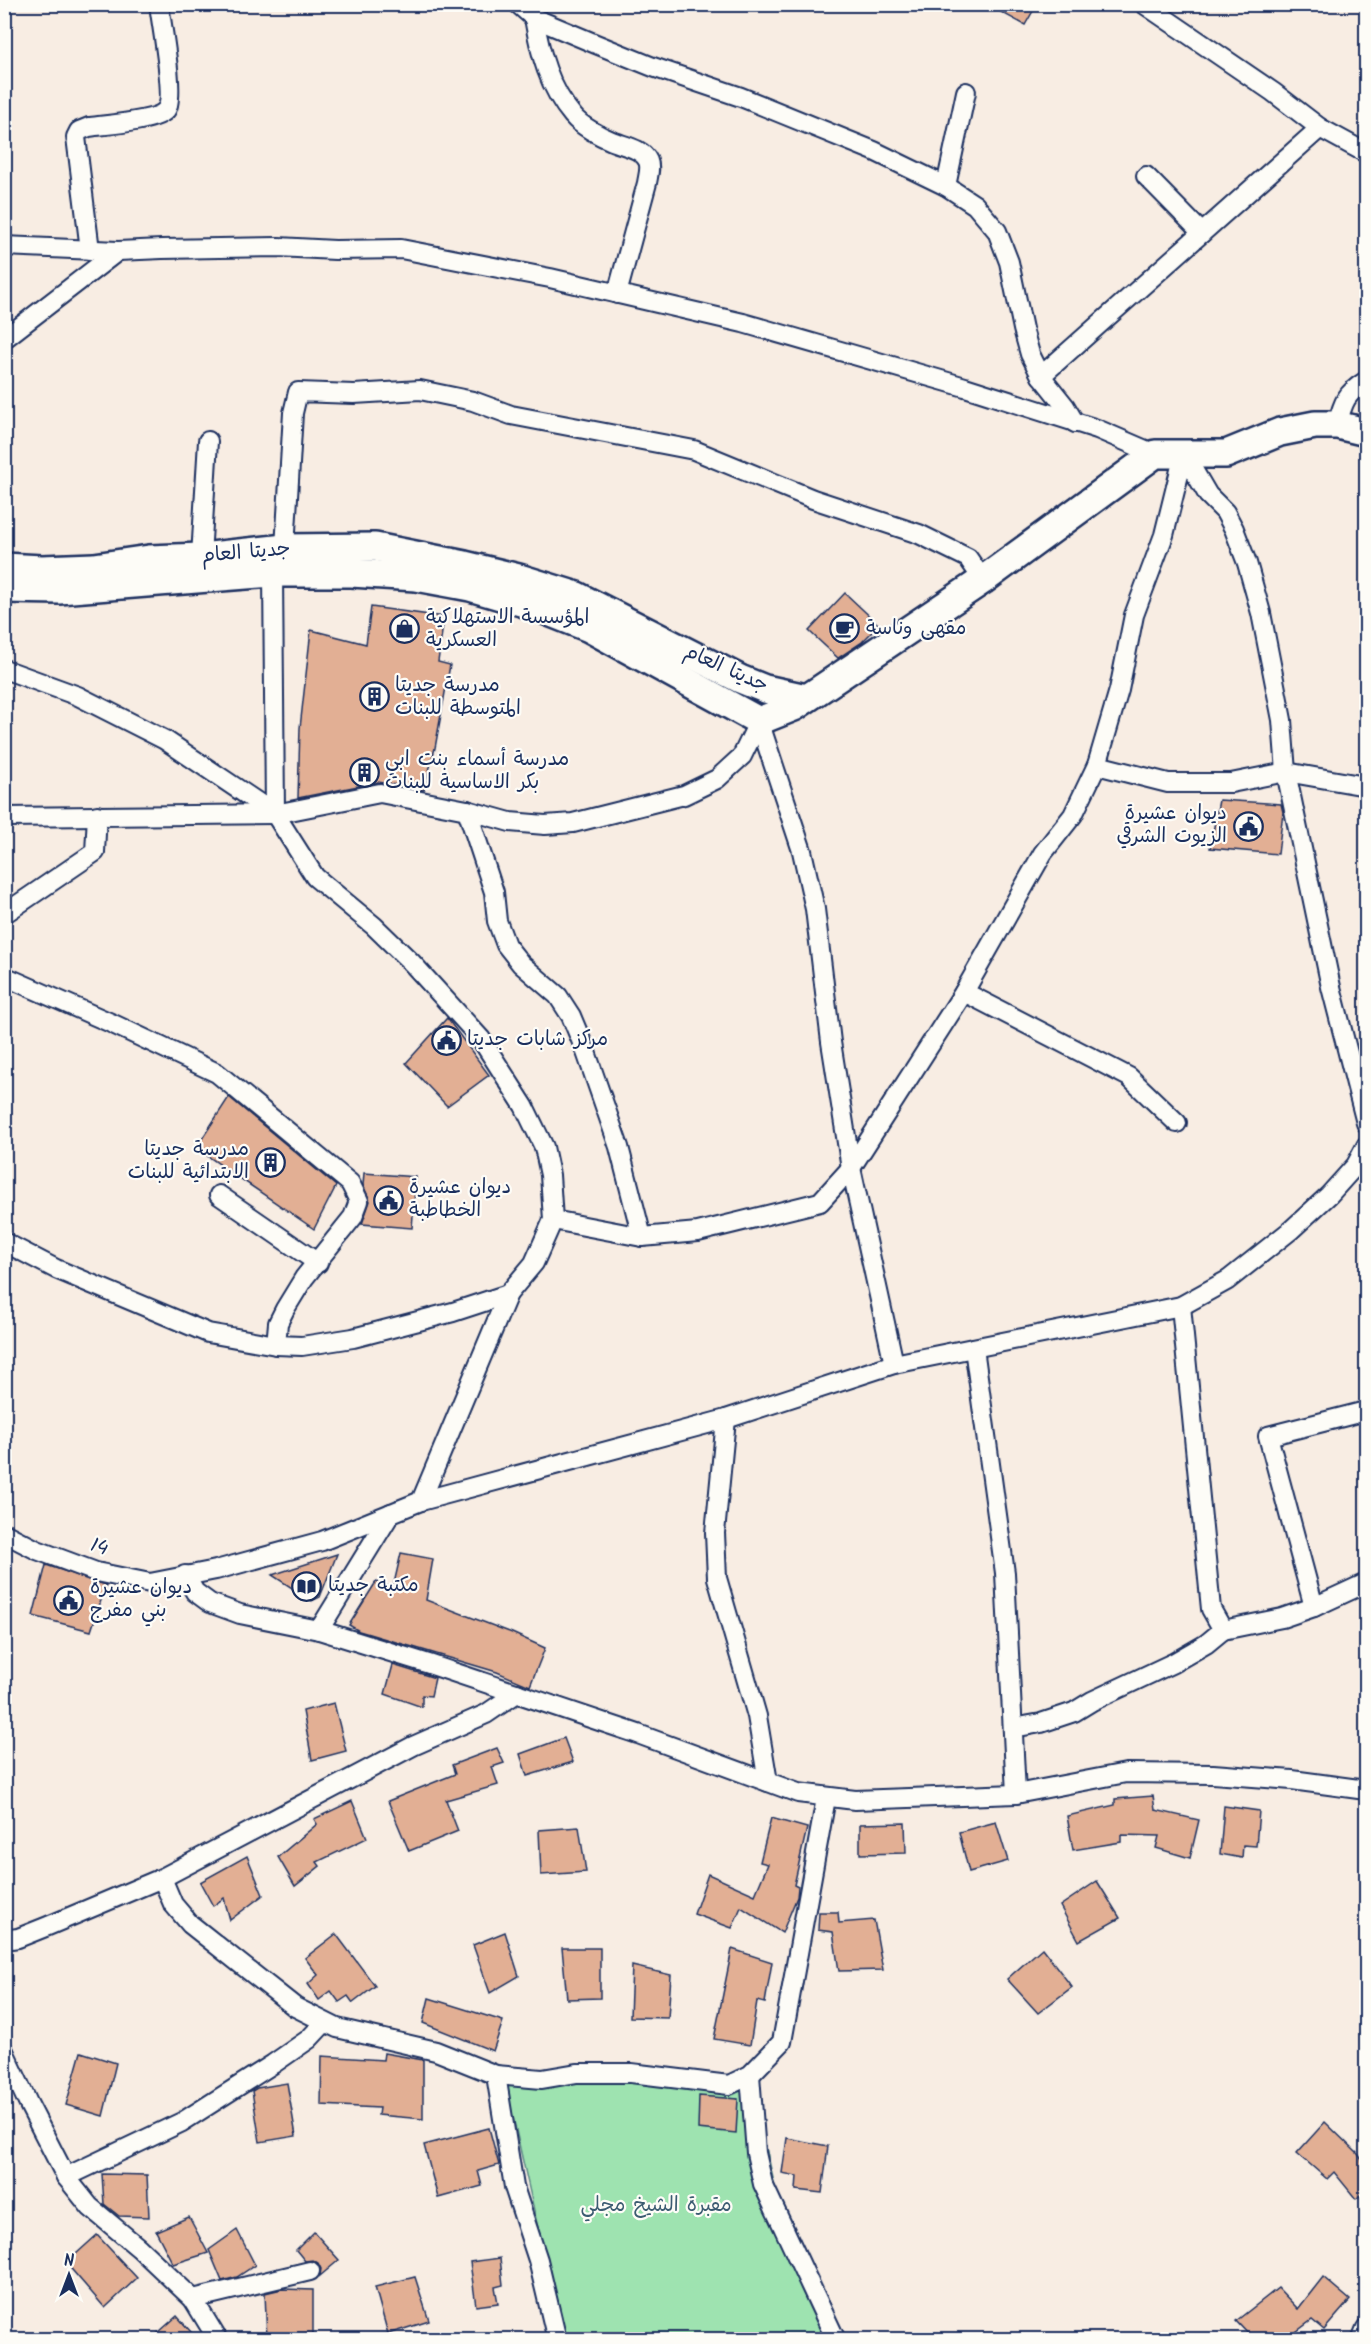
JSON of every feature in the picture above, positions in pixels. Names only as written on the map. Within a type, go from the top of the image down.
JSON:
[{"type":"main road","points":[[806,698],[983,580],[1155,454],[1226,454],[1280,432],[1315,425],[1337,425],[1366,432]]},
{"type":"main road","name":"جديتا العام","points":[[4,589],[59,590],[150,572],[201,557],[285,548],[375,546],[519,578],[577,596],[740,679],[765,689],[806,698]]},
{"type":"main road","name":"جديتا العام","points":[[4,567],[42,569],[94,567],[150,572],[351,573],[416,576],[470,587],[531,605],[589,628],[759,721],[795,707],[806,698]]},
{"type":"street","points":[[90,250],[76,137],[79,131],[89,127],[156,116],[166,110],[170,101],[171,87],[159,4]]},
{"type":"street","points":[[518,4],[534,18],[653,67],[741,97],[836,135],[946,186],[975,205],[997,231],[1009,262],[1030,354],[1041,376],[1065,406],[1075,423]]},
{"type":"street","points":[[1144,4],[1273,92],[1320,128],[1366,153]]},
{"type":"street","points":[[534,18],[540,51],[555,92],[574,118],[610,140],[639,151],[647,159],[649,167],[647,183],[617,294]]},
{"type":"street","points":[[946,186],[966,92]]},
{"type":"street","points":[[1041,376],[1320,128]]},
{"type":"street","points":[[1146,176],[1202,232]]},
{"type":"street","points":[[4,246],[118,251],[278,247],[335,250],[401,249],[550,278],[743,324],[877,361],[1097,429],[1155,454]]},
{"type":"street","points":[[4,339],[118,251]]},
{"type":"street","points":[[1337,425],[1342,406],[1352,390],[1366,381]]},
{"type":"street","points":[[285,548],[293,413],[298,392],[354,394],[420,390],[473,401],[511,415],[694,450],[813,499],[919,534],[968,558],[983,580]]},
{"type":"street","points":[[201,557],[208,441]]},
{"type":"street","points":[[553,1220],[642,1237],[698,1232],[820,1202],[851,1168],[964,992],[1043,854],[1073,814],[1096,765],[1119,690],[1134,615],[1164,535],[1184,454]]},
{"type":"street","points":[[1184,454],[1208,495],[1225,512],[1234,529],[1247,563],[1261,613],[1282,720],[1286,772],[1332,987],[1358,1059],[1366,1122]]},
{"type":"street","points":[[273,573],[275,814]]},
{"type":"street","points":[[4,669],[78,696],[165,740],[275,814],[315,877],[374,926],[412,963],[481,1038],[524,1106],[544,1147],[550,1175],[553,1220],[534,1263],[508,1294],[421,1501]]},
{"type":"street","points":[[4,817],[275,814],[380,792],[467,810],[510,822],[563,824],[684,795],[717,779],[742,756],[759,721]]},
{"type":"street","points":[[759,721],[802,851],[814,909],[831,1042],[851,1168],[894,1364]]},
{"type":"street","points":[[1096,765],[1168,783],[1231,783],[1286,772],[1366,786]]},
{"type":"street","points":[[467,810],[494,892],[497,921],[506,945],[521,964],[558,996],[579,1034],[619,1147],[642,1237]]},
{"type":"street","points":[[4,914],[95,852],[97,815]]},
{"type":"street","points":[[4,976],[217,1073],[350,1183],[359,1201],[357,1208],[318,1263],[304,1278],[285,1309],[278,1323],[276,1345]]},
{"type":"street","points":[[964,992],[1129,1077],[1178,1123]]},
{"type":"street","name":"14","points":[[4,1533],[37,1550],[96,1572],[150,1583],[216,1570],[322,1541],[421,1501],[726,1419],[894,1364],[1181,1306],[1228,1280],[1291,1230],[1356,1166],[1366,1146]]},
{"type":"street","points":[[219,1196],[318,1263]]},
{"type":"street","points":[[4,1242],[56,1269],[208,1333],[276,1345],[302,1346],[353,1338],[453,1312],[508,1294]]},
{"type":"street","points":[[1181,1306],[1211,1609],[1224,1630]]},
{"type":"street","points":[[974,1348],[1005,1573],[1016,1794]]},
{"type":"street","points":[[1314,1607],[1268,1436],[1366,1411]]},
{"type":"street","points":[[726,1419],[715,1533],[717,1578],[757,1716],[768,1782]]},
{"type":"street","points":[[319,1630],[391,1513]]},
{"type":"street","points":[[185,1575],[195,1592],[210,1603],[240,1614],[319,1630],[517,1693],[798,1793],[855,1800],[1016,1794],[1126,1773],[1214,1774],[1292,1780],[1366,1790]]},
{"type":"street","points":[[1013,1728],[1041,1723],[1074,1712],[1092,1701],[1173,1663],[1206,1644],[1224,1630],[1282,1618],[1314,1607],[1366,1583]]},
{"type":"street","points":[[4,1940],[18,1938],[162,1878],[413,1746],[486,1714],[517,1693]]},
{"type":"street","points":[[162,1878],[173,1904],[190,1924],[295,2007],[324,2023],[436,2051],[496,2074],[542,2079],[577,2073],[631,2073],[729,2085],[750,2074],[782,2042],[826,1798]]},
{"type":"street","points":[[66,2177],[182,2122],[309,2039],[324,2023]]},
{"type":"street","points":[[4,2051],[66,2177],[90,2207],[139,2248],[193,2299],[218,2340]]},
{"type":"street","points":[[496,2074],[514,2187],[538,2260],[557,2340]]},
{"type":"street","points":[[750,2074],[756,2153],[763,2184],[836,2340]]},
{"type":"street","points":[[193,2299],[310,2271]]},
{"type":"street","points":[[1361,2340],[1366,2328]]},
{"type":"green space","name":"مقبرة الشيخ مجلي","points":[[750,2075],[785,2232],[834,2339],[563,2339],[506,2086]]},
{"type":"building","points":[[986,4],[1037,4],[1025,25]]},
{"type":"building","points":[[845,593],[879,625],[862,642],[838,658],[809,631]]},
{"type":"building","points":[[371,607],[444,617],[438,662],[450,665],[435,748],[424,790],[378,782],[298,798],[300,728],[311,630],[366,644]]},
{"type":"building","name":"ديوان عشيرة الزيوت الشرقي","points":[[1219,800],[1281,804],[1283,812],[1278,854],[1210,848]]},
{"type":"building","name":"مركز شابات جديتا","points":[[447,1018],[489,1075],[447,1106],[406,1063]]},
{"type":"building","name":"مدرسة جديتا الابتدائية للبنات","points":[[229,1097],[336,1186],[314,1229],[196,1148]]},
{"type":"building","name":"ديوان عشيرة الخطاطبة","points":[[364,1173],[416,1177],[412,1228],[362,1224],[370,1201],[363,1185]]},
{"type":"building","points":[[401,1553],[433,1559],[426,1600],[545,1648],[530,1686],[497,1672],[359,1631],[349,1625],[376,1582],[393,1588]]},
{"type":"building","name":"مكتبة جديتا","points":[[337,1554],[320,1597],[312,1601],[272,1575]]},
{"type":"building","name":"ديوان عشيرة بني مفرج","points":[[46,1565],[106,1585],[91,1631],[33,1616]]},
{"type":"building","points":[[393,1665],[435,1678],[431,1696],[422,1695],[422,1707],[385,1694]]},
{"type":"building","points":[[334,1703],[346,1751],[312,1760],[303,1711]]},
{"type":"building","points":[[564,1738],[573,1762],[527,1776],[520,1754]]},
{"type":"building","points":[[497,1748],[504,1763],[492,1767],[498,1785],[446,1800],[458,1831],[409,1851],[388,1801],[455,1774],[452,1765]]},
{"type":"building","points":[[1153,1796],[1155,1810],[1199,1820],[1190,1858],[1156,1848],[1159,1836],[1121,1835],[1121,1842],[1073,1850],[1067,1816],[1115,1805],[1115,1799]]},
{"type":"building","points":[[352,1801],[367,1838],[317,1862],[320,1866],[295,1886],[278,1857],[317,1824],[314,1819]]},
{"type":"building","points":[[1224,1806],[1259,1811],[1256,1846],[1243,1845],[1242,1858],[1220,1854]]},
{"type":"building","points":[[771,1818],[807,1828],[794,1885],[798,1887],[797,1897],[782,1933],[741,1907],[732,1928],[694,1914],[708,1874],[755,1895],[768,1864],[760,1862]]},
{"type":"building","points":[[996,1822],[1008,1861],[969,1872],[959,1832]]},
{"type":"building","points":[[905,1823],[906,1853],[860,1854],[860,1824]]},
{"type":"building","points":[[579,1827],[586,1872],[541,1875],[539,1830]]},
{"type":"building","points":[[247,1856],[263,1895],[230,1920],[224,1898],[213,1906],[200,1882]]},
{"type":"building","points":[[1097,1881],[1120,1918],[1079,1941],[1060,1906]]},
{"type":"building","points":[[819,1912],[838,1912],[839,1923],[874,1920],[883,1970],[839,1971],[833,1932],[818,1930]]},
{"type":"building","points":[[505,1932],[519,1976],[490,1993],[473,1945]]},
{"type":"building","points":[[336,1934],[375,1986],[353,2003],[348,1996],[339,2002],[331,1991],[319,2000],[308,1984],[318,1975],[305,1958]]},
{"type":"building","points":[[562,1948],[600,1948],[600,1998],[567,1999]]},
{"type":"building","points":[[1042,1948],[1072,1987],[1038,2013],[1007,1979]]},
{"type":"building","points":[[732,1949],[772,1962],[765,2003],[757,2001],[750,2045],[714,2039]]},
{"type":"building","points":[[632,1966],[671,1975],[668,2018],[630,2017]]},
{"type":"building","points":[[429,1998],[503,2021],[493,2051],[423,2023]]},
{"type":"building","points":[[81,2052],[116,2063],[103,2116],[66,2105]]},
{"type":"building","points":[[384,2053],[423,2060],[423,2119],[378,2115],[379,2108],[321,2105],[322,2056],[383,2060]]},
{"type":"building","points":[[287,2083],[296,2136],[260,2142],[252,2091],[257,2088]]},
{"type":"building","points":[[699,2096],[738,2099],[736,2133],[698,2129]]},
{"type":"building","points":[[1325,2122],[1358,2154],[1366,2166],[1366,2191],[1356,2199],[1334,2172],[1327,2179],[1297,2153]]},
{"type":"building","points":[[489,2128],[499,2165],[478,2171],[482,2186],[438,2198],[424,2145]]},
{"type":"building","points":[[787,2138],[828,2146],[822,2193],[796,2190],[797,2176],[782,2173]]},
{"type":"building","points":[[102,2174],[147,2175],[149,2217],[119,2216],[104,2204]]},
{"type":"building","points":[[189,2217],[208,2253],[173,2264],[156,2231]]},
{"type":"building","points":[[237,2230],[255,2265],[237,2277],[222,2281],[209,2250]]},
{"type":"building","points":[[314,2232],[339,2260],[320,2276],[321,2269],[318,2263],[313,2260],[305,2261],[296,2250]]},
{"type":"building","points":[[97,2235],[137,2278],[105,2308],[66,2263]]},
{"type":"building","points":[[500,2258],[503,2285],[495,2287],[498,2303],[476,2306],[470,2262]]},
{"type":"building","points":[[415,2277],[429,2321],[388,2334],[375,2287]]},
{"type":"building","points":[[1323,2277],[1350,2300],[1324,2330],[1312,2320],[1285,2340],[1254,2340],[1236,2321],[1278,2288],[1298,2309]]},
{"type":"building","points":[[282,2289],[313,2290],[313,2340],[267,2340],[265,2293]]},
{"type":"building","points":[[177,2316],[198,2340],[150,2340]]},
{"type":"place","name":"المؤسسة الاستهلاكية العسكرية","points":[[405,629]]},
{"type":"place","name":"مقهى وناسة","points":[[845,629]]},
{"type":"place","name":"مدرسة جديتا المتوسطة للبنات","points":[[374,697]]},
{"type":"place","name":"مدرسة أسماء بنت ابي بكر الاساسية للبنات","points":[[364,772]]},
{"type":"place","name":"ديوان عشيرة الزيوت الشرقي","points":[[1248,826]]},
{"type":"place","name":"مركز شابات جديتا","points":[[446,1040]]},
{"type":"place","name":"مدرسة جديتا الابتدائية للبنات","points":[[270,1162]]},
{"type":"place","name":"ديوان عشيرة الخطاطبة","points":[[388,1200]]},
{"type":"place","name":"مكتبة جديتا","points":[[307,1586]]},
{"type":"place","name":"ديوان عشيرة بني مفرج","points":[[69,1600]]}]
